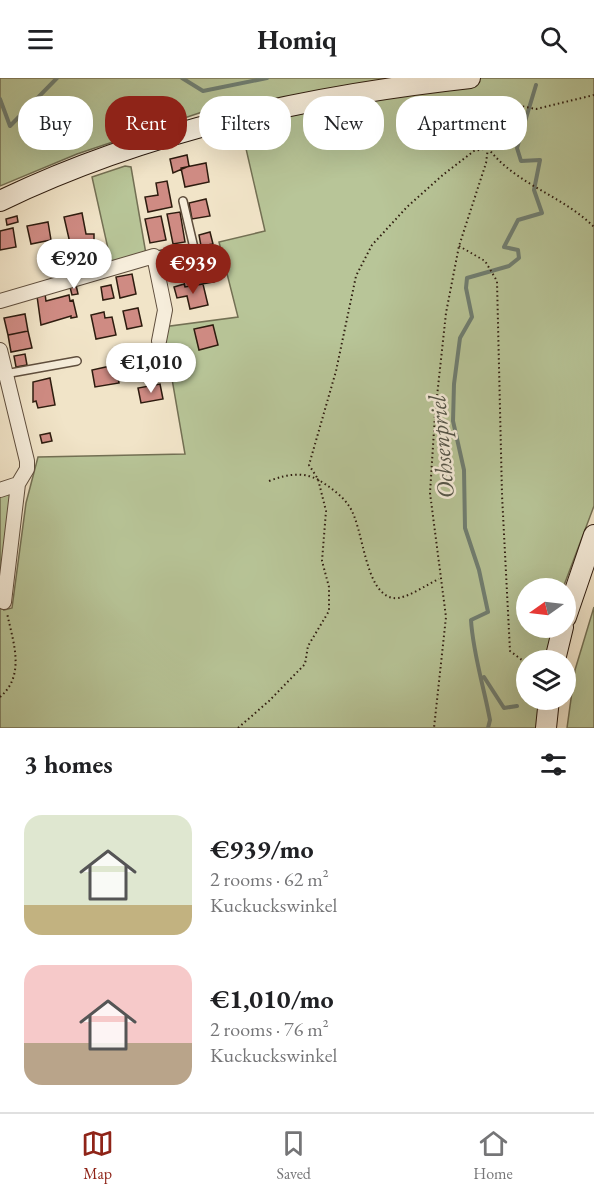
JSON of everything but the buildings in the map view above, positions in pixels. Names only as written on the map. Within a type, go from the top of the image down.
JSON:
[{"type":"main road","points":[[4,199],[72,169],[172,134],[222,121],[398,86],[470,78]]},
{"type":"main road","points":[[576,588],[594,535]]},
{"type":"main road","points":[[546,728],[548,710]]},
{"type":"street","points":[[0,301],[154,256],[165,310],[159,341]]},
{"type":"street","points":[[0,350],[27,461],[27,469],[18,484],[4,602]]},
{"type":"street","points":[[0,489],[18,484]]},
{"type":"lane","points":[[154,256],[194,248],[183,201]]},
{"type":"lane","points":[[5,374],[77,361]]},
{"type":"path","points":[[398,86],[406,96]]},
{"type":"path","points":[[527,107],[536,109],[594,95]]},
{"type":"path","points":[[238,728],[269,701],[305,664],[308,646],[328,611],[329,587],[322,561],[326,511],[318,479],[309,465],[336,371],[344,322],[356,276],[372,245],[407,207],[474,151],[479,150]]},
{"type":"path","points":[[434,728],[446,616],[430,482],[435,415],[447,314],[459,246],[489,150]]},
{"type":"path","points":[[490,150],[499,163],[527,184],[586,219],[594,227]]},
{"type":"path","points":[[459,246],[485,261],[497,281],[502,495],[510,651],[516,656]]},
{"type":"path","points":[[269,482],[298,473],[318,479],[336,492],[350,507],[370,570],[377,587],[386,596],[396,599],[440,579]]},
{"type":"path","points":[[0,697],[9,689],[15,673],[16,656],[4,602]]},
{"type":"green space","points":[[0,78],[594,78],[594,506],[567,578],[516,578],[516,638],[551,638],[548,650],[516,650],[516,710],[540,710],[538,728],[0,728],[0,496],[10,494],[4,610],[12,608],[26,503],[38,457],[185,454],[163,327],[238,317],[219,242],[265,231],[246,150],[291,150],[291,96],[199,96],[199,113],[187,117],[187,96],[105,96],[105,145],[93,149],[93,96],[18,96],[18,150],[89,150],[0,186]]},
{"type":"green space","points":[[125,166],[131,167],[146,254],[111,262],[92,177]]},
{"type":"green space","points":[[594,607],[594,728],[567,728],[569,710],[576,710],[576,667]]},
{"type":"waterway","points":[[0,99],[10,126],[57,78]]},
{"type":"waterway","points":[[182,78],[203,91],[267,78]]},
{"type":"waterway","name":"Ochsenpriel","points":[[488,728],[490,720],[476,658],[471,620],[488,612],[479,570],[465,528],[464,470],[453,421],[454,384],[460,338],[472,317],[466,288],[467,278],[509,266],[519,258],[518,250],[504,247],[518,220],[542,213],[534,190],[540,160],[521,161],[517,148],[536,85]]},
{"type":"waterway","points":[[484,677],[504,708],[516,706]]}]
